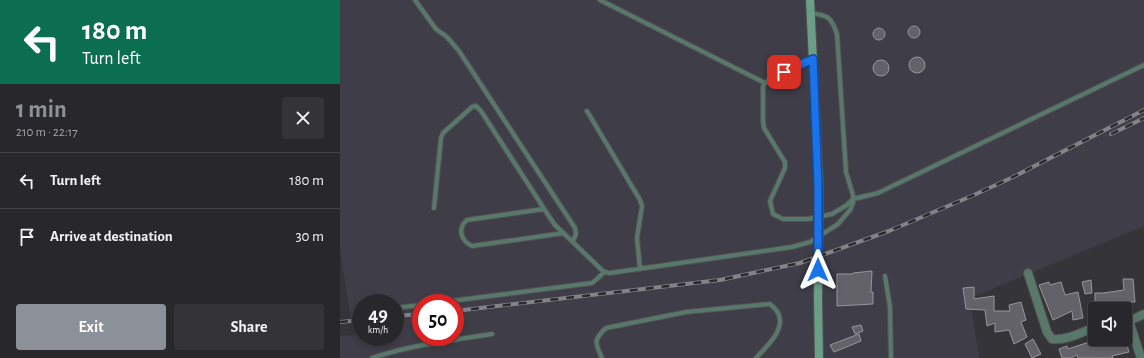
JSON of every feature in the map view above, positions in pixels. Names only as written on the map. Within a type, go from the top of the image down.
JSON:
[{"type":"main road","points":[[810,0],[818,185],[818,299],[820,358]]},
{"type":"street","points":[[1028,273],[1047,332],[1052,339],[1058,340],[1088,331]]},
{"type":"street","points":[[1132,320],[1144,314]]},
{"type":"street","points":[[1132,335],[1141,358]]},
{"type":"lane","points":[[415,0],[436,29],[447,37],[459,51],[576,228],[576,234],[573,241]]},
{"type":"lane","points":[[600,0],[765,83]]},
{"type":"lane","points":[[434,208],[441,138],[443,133],[472,107],[476,106],[481,111],[555,225],[604,272],[610,273],[640,269],[802,245],[810,242],[838,224],[853,204],[846,172],[837,34],[830,18],[811,14]]},
{"type":"lane","points":[[813,59],[770,79],[765,83],[763,88],[764,128],[785,162],[785,168],[770,201],[773,214],[783,219],[808,219],[832,214],[847,205],[853,199],[878,193],[1144,65]]},
{"type":"lane","points":[[586,111],[640,200],[642,206],[637,238],[640,269]]},
{"type":"lane","points":[[544,209],[467,220],[462,224],[461,229],[463,239],[466,243],[472,246],[564,233]]},
{"type":"lane","points":[[464,299],[592,283],[604,272]]},
{"type":"lane","points":[[885,276],[890,307],[891,358]]},
{"type":"lane","points":[[602,358],[596,345],[598,335],[606,328],[686,312],[770,304],[778,312],[780,323],[776,336],[756,358]]},
{"type":"lane","points":[[372,358],[390,352],[435,342],[492,334]]},
{"type":"shaded area","points":[[340,0],[1144,0],[1144,226],[970,298],[979,358],[340,358],[340,336],[352,335],[352,346],[404,346],[404,294],[352,294],[352,322],[340,249]]},
{"type":"building","points":[[912,26],[916,26],[920,32],[916,38],[912,38],[908,34],[908,30]]},
{"type":"building","points":[[877,28],[881,28],[885,34],[881,40],[877,40],[873,36],[873,32]]},
{"type":"building","points":[[917,57],[923,59],[925,65],[923,71],[917,73],[911,71],[909,65],[911,59]]},
{"type":"building","points":[[881,60],[887,62],[889,68],[887,74],[881,76],[875,74],[873,68],[875,62]]},
{"type":"building","points":[[872,271],[871,292],[873,292],[873,304],[837,306],[837,274],[853,274]]},
{"type":"building","points":[[1123,279],[1133,279],[1135,302],[1095,302],[1095,293],[1124,290]]},
{"type":"building","points":[[1091,280],[1092,293],[1085,294],[1082,282]]},
{"type":"building","points":[[1049,282],[1050,285],[1061,282],[1065,295],[1078,292],[1083,318],[1073,320],[1072,311],[1053,320],[1039,285]]},
{"type":"building","points":[[974,287],[974,299],[994,296],[994,311],[1010,311],[1009,305],[1021,302],[1026,320],[1021,322],[1027,337],[1014,344],[1009,330],[995,332],[995,323],[987,326],[985,310],[966,309],[963,288]]},
{"type":"building","points":[[861,325],[863,331],[855,334],[852,327]]},
{"type":"building","points":[[859,334],[861,341],[834,352],[830,345]]},
{"type":"building","points":[[1033,339],[1041,354],[1032,358],[1025,344]]},
{"type":"building","points":[[1088,342],[1088,346],[1127,346],[1129,352],[1112,356],[1113,358],[1078,358],[1077,355],[1071,358],[1062,358],[1059,349],[1067,346],[1068,349]]},
{"type":"railway","points":[[464,310],[720,280],[800,263],[889,231],[974,195],[1011,178],[1144,110]]},
{"type":"railway","points":[[1111,134],[1144,118]]},
{"type":"railway","points":[[404,315],[412,315]]},
{"type":"railway","points":[[340,322],[352,321]]},
{"type":"route","points":[[784,72],[813,59],[818,185],[818,270]]}]
